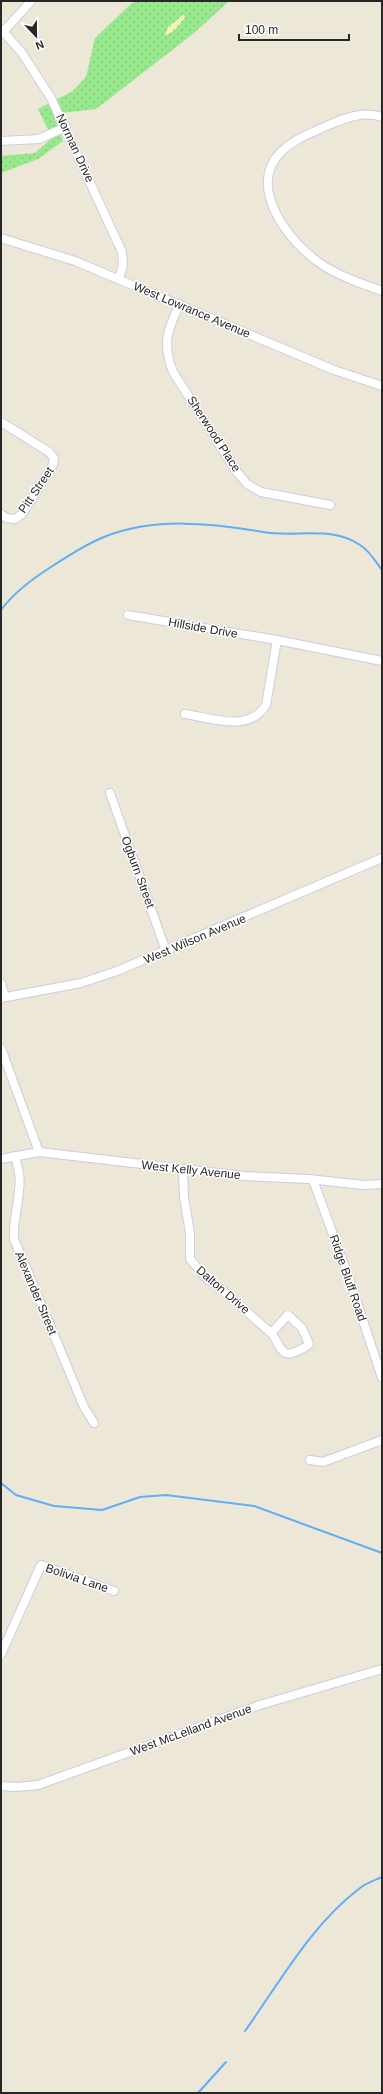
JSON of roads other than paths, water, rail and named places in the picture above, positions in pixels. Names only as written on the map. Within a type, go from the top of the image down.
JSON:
[{"type":"street","points":[[2,30],[32,1]]},
{"type":"street","name":"Norman Drive","points":[[2,30],[36,73],[66,127],[122,252],[123,265],[119,279]]},
{"type":"street","points":[[382,116],[375,114],[358,114],[294,141],[278,156],[272,166],[268,182],[270,199],[278,217],[289,234],[302,249],[323,265],[347,278],[382,292]]},
{"type":"street","points":[[1,141],[42,139],[66,127]]},
{"type":"street","name":"West Lowrance Avenue","points":[[1,238],[75,261],[334,370],[382,386]]},
{"type":"street","name":"Sherwood Place","points":[[180,304],[166,340],[167,356],[173,372],[237,472],[247,484],[261,492],[330,505]]},
{"type":"street","name":"Pitt Street","points":[[1,422],[49,452],[54,458],[53,465],[22,514],[15,519],[3,516]]},
{"type":"street","name":"Hillside Drive","points":[[128,615],[277,640],[382,661]]},
{"type":"street","points":[[185,714],[238,723],[253,718],[261,712],[266,705],[277,640]]},
{"type":"street","name":"Ogburn Street","points":[[110,792],[166,951]]},
{"type":"street","name":"West Wilson Avenue","points":[[3,997],[81,983],[117,971],[382,858]]},
{"type":"street","points":[[1,983],[3,997]]},
{"type":"street","points":[[1,1048],[39,1152]]},
{"type":"street","name":"West Kelly Avenue","points":[[1,1159],[39,1152],[183,1170],[246,1176],[364,1185],[382,1184]]},
{"type":"street","name":"Alexander Street","points":[[15,1156],[19,1172],[20,1190],[13,1223],[14,1239],[84,1407],[94,1422]]},
{"type":"street","name":"Dalton Drive","points":[[183,1170],[184,1197],[190,1233],[190,1259],[206,1278],[221,1289],[271,1333],[276,1339],[282,1352],[286,1354],[309,1344],[302,1328],[288,1315],[271,1333]]},
{"type":"street","name":"Ridge Bluff Road","points":[[313,1180],[348,1275],[382,1378]]},
{"type":"street","points":[[310,1460],[323,1462],[382,1440]]},
{"type":"street","name":"Bolivia Lane","points":[[10,1632],[41,1565],[114,1591]]},
{"type":"street","points":[[1,1629],[10,1632],[1,1654]]},
{"type":"street","name":"West McLelland Avenue","points":[[1,1786],[16,1787],[38,1785],[260,1705],[382,1668]]},
{"type":"waterway","points":[[1,610],[18,591],[32,580],[66,557],[91,543],[123,531],[163,524],[203,524],[275,533],[313,533],[337,535],[349,539],[363,547],[372,556],[382,570]]},
{"type":"waterway","points":[[1,1483],[16,1495],[54,1506],[102,1510],[140,1497],[166,1495],[254,1506],[382,1553]]},
{"type":"waterway","points":[[245,2031],[297,1955],[326,1919],[360,1888],[382,1877]]},
{"type":"waterway","points":[[198,2093],[226,2062]]}]
